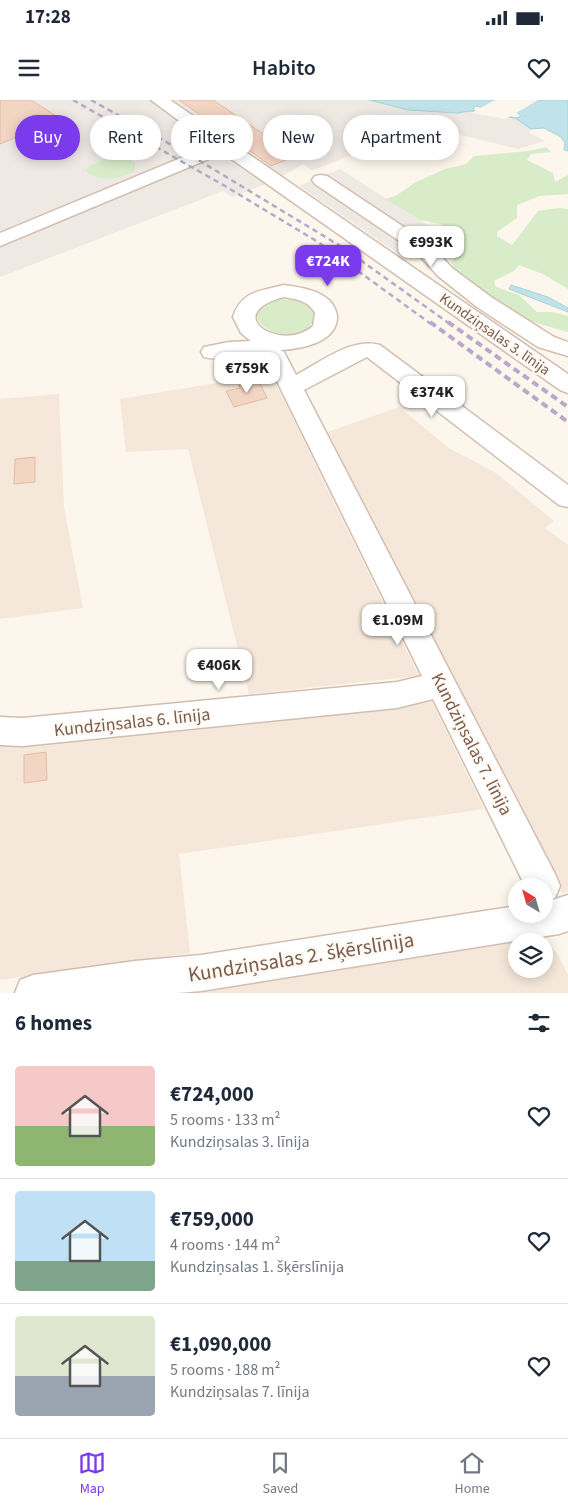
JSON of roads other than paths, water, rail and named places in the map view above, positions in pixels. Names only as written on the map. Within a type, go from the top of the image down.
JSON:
[{"type":"street","name":"Kundziņsalas 3. līnija","points":[[159,100],[181,115]]},
{"type":"street","points":[[0,240],[188,160]]},
{"type":"street","name":"Kundziņsalas 3. līnija","points":[[245,160],[568,385]]},
{"type":"street","points":[[321,180],[424,249],[445,272],[484,302],[546,342],[568,349]]},
{"type":"street","points":[[212,352],[248,341],[259,348],[279,350],[308,339],[318,333],[327,317],[318,301],[309,296],[284,291],[260,296],[251,302],[245,310],[243,318],[248,341]]},
{"type":"street","name":"Kundziņsalas 7. līnija","points":[[279,350],[292,387],[556,908]]},
{"type":"street","points":[[292,387],[359,351],[372,350],[568,498]]},
{"type":"street","name":"Kundziņsalas 6. līnija","points":[[0,731],[23,732],[341,701],[397,695],[442,684]]},
{"type":"street","name":"Kundziņsalas 2. šķērslīnija","points":[[33,993],[135,979],[201,973],[556,908]]},
{"type":"water","points":[[369,100],[568,100],[568,151],[564,150],[565,143],[561,137],[544,128],[531,129],[515,118],[470,111],[457,113],[408,110]],"holes":[[[475,106],[518,113],[521,116],[516,118],[473,110]]]},
{"type":"water","points":[[511,285],[548,297],[568,308],[568,312],[509,289]]},
{"type":"railway","points":[[73,100],[225,186],[318,242],[431,324]]},
{"type":"railway","points":[[91,100],[195,158],[342,247],[450,324]]},
{"type":"railway","points":[[430,322],[568,422]]},
{"type":"railway","points":[[448,322],[568,407]]}]
